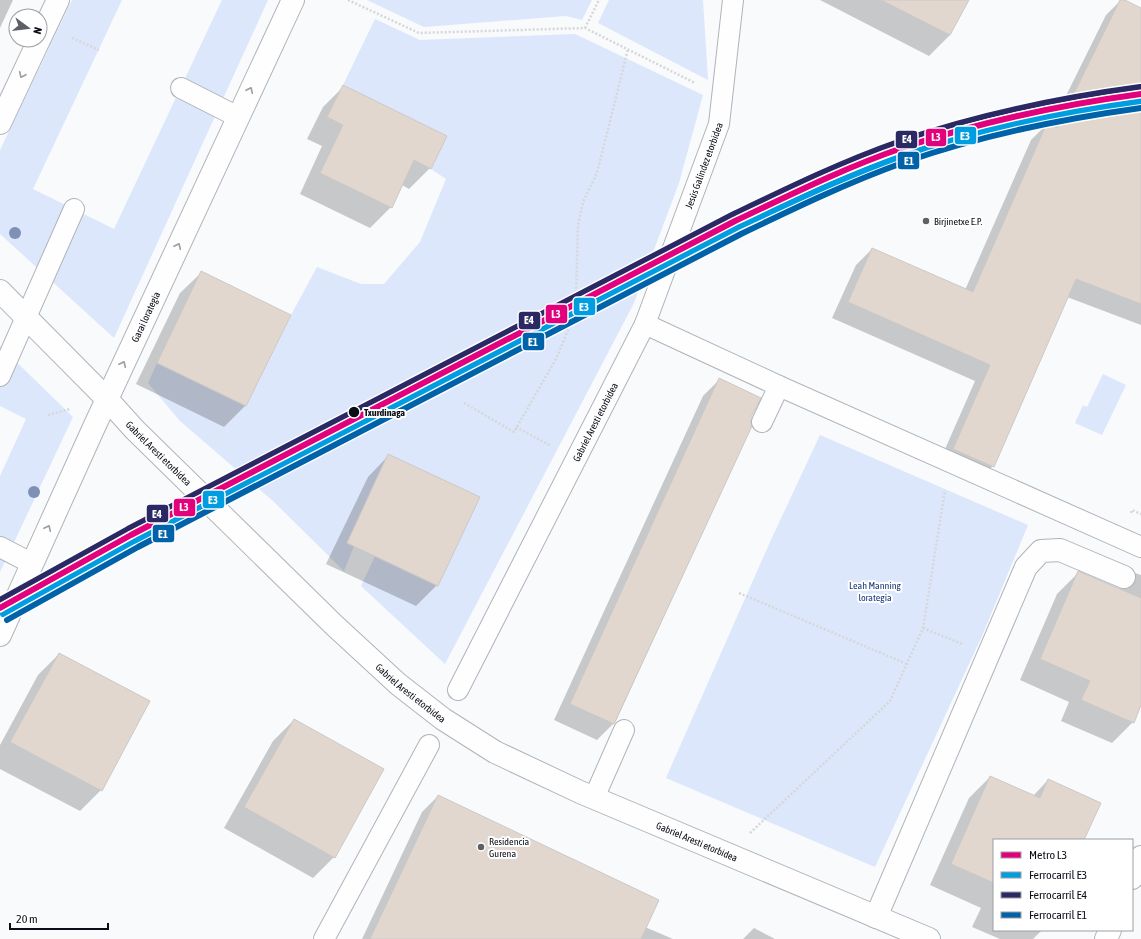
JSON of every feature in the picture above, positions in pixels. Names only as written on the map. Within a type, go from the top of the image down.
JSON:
[{"type":"street","points":[[48,21],[58,0]]},
{"type":"street","name":"Garai lorategia","points":[[0,635],[31,563],[293,0]]},
{"type":"street","name":"Jesús Galíndez etorbidea","points":[[645,324],[719,124],[733,0]]},
{"type":"street","points":[[0,123],[35,48]]},
{"type":"street","points":[[181,88],[238,117]]},
{"type":"street","points":[[0,376],[74,209]]},
{"type":"street","name":"Gabriel Aresti etorbidea","points":[[0,291],[107,399],[135,430],[329,619],[398,684],[443,719],[495,752],[594,798],[929,939]]},
{"type":"street","points":[[645,324],[779,386],[1141,547]]},
{"type":"street","name":"Gabriel Aresti etorbidea","points":[[458,690],[645,324]]},
{"type":"street","points":[[762,422],[779,386]]},
{"type":"street","points":[[0,547],[31,563]]},
{"type":"street","points":[[876,917],[1026,567],[1040,551],[1060,550],[1124,577]]},
{"type":"street","points":[[594,798],[624,730]]},
{"type":"street","points":[[324,939],[429,745]]},
{"type":"street","points":[[1133,876],[1141,857]]},
{"type":"path","points":[[348,0],[419,33],[585,28],[723,96]]},
{"type":"path","points":[[585,28],[599,0]]},
{"type":"path","points":[[464,403],[514,432],[557,357],[572,320],[576,296],[578,225],[583,202],[597,173],[628,49]]},
{"type":"path","points":[[516,427],[576,459]]},
{"type":"path","points":[[728,854],[890,701],[923,628],[949,462]]},
{"type":"path","points":[[739,594],[907,664]]},
{"type":"path","points":[[923,628],[988,655]]},
{"type":"green space","points":[[72,0],[122,0],[33,189],[114,229],[222,0],[268,0],[114,338],[0,234],[0,150]]},
{"type":"green space","points":[[367,0],[592,0],[582,20],[566,16],[424,27]]},
{"type":"green space","points":[[609,0],[703,0],[708,80],[598,23]]},
{"type":"green space","points":[[375,19],[420,40],[575,34],[703,95],[679,183],[634,303],[445,664],[361,586],[375,556],[438,586],[388,454],[347,543],[354,546],[344,571],[273,501],[180,421],[148,383],[157,363],[246,406],[291,315],[317,267],[361,284],[384,284],[420,242],[446,179],[431,169],[447,136],[343,85]]},
{"type":"green space","points":[[0,346],[73,417],[0,572],[0,476],[26,419],[0,406]]},
{"type":"green space","points":[[1103,374],[1126,385],[1102,435],[1075,423],[1083,405],[1087,407]]},
{"type":"green space","name":"Leah Manning lorategia","points":[[820,435],[1028,525],[982,636],[875,867],[666,778],[770,542]]},
{"type":"building","points":[[881,0],[969,0],[950,35]]},
{"type":"building","points":[[1120,0],[1125,0],[1141,8],[1141,304],[1076,279],[994,467],[953,449],[990,365],[848,302],[872,248],[973,292],[1047,123],[1057,128]]},
{"type":"building","points":[[343,85],[447,136],[431,169],[414,160],[392,208],[320,173],[343,125],[327,117]]},
{"type":"building","points":[[201,271],[291,315],[246,406],[157,363]]},
{"type":"building","points":[[719,378],[761,398],[751,417],[752,426],[614,724],[570,704]]},
{"type":"building","points":[[388,454],[480,497],[438,586],[347,543]]},
{"type":"building","points":[[1078,571],[1141,598],[1141,705],[1134,723],[1081,700],[1090,681],[1040,659]]},
{"type":"building","points":[[59,653],[150,701],[102,791],[10,742]]},
{"type":"building","points":[[294,719],[384,769],[335,858],[244,807]]},
{"type":"building","points":[[990,776],[1040,798],[1048,779],[1101,803],[1084,839],[993,839],[993,883],[951,864]]},
{"type":"building","name":"Residencia Gurena","points":[[438,795],[659,900],[641,939],[370,939]]},
{"type":"metro line","name":"L3","points":[[0,608],[131,535],[735,221],[817,182],[902,148],[961,130],[1020,115],[1080,103],[1141,94]]},
{"type":"rail line","name":"E4","points":[[0,600],[128,529],[732,215],[814,176],[856,158],[928,132],[1018,108],[1079,96],[1140,87]]},
{"type":"rail line","name":"E3","points":[[3,614],[134,541],[738,227],[819,190],[902,156],[960,137],[1020,122],[1080,110],[1141,101]]},
{"type":"rail line","name":"E1","points":[[7,620],[138,547],[741,234],[822,196],[863,178],[934,152],[1022,129],[1081,117],[1141,108]]},
{"type":"place","name":"Birjinetxe E.P.","points":[[926,221]]},
{"type":"place","name":"Txurdinaga","points":[[354,412]]},
{"type":"place","name":"Residencia Gurena","points":[[481,847]]}]
